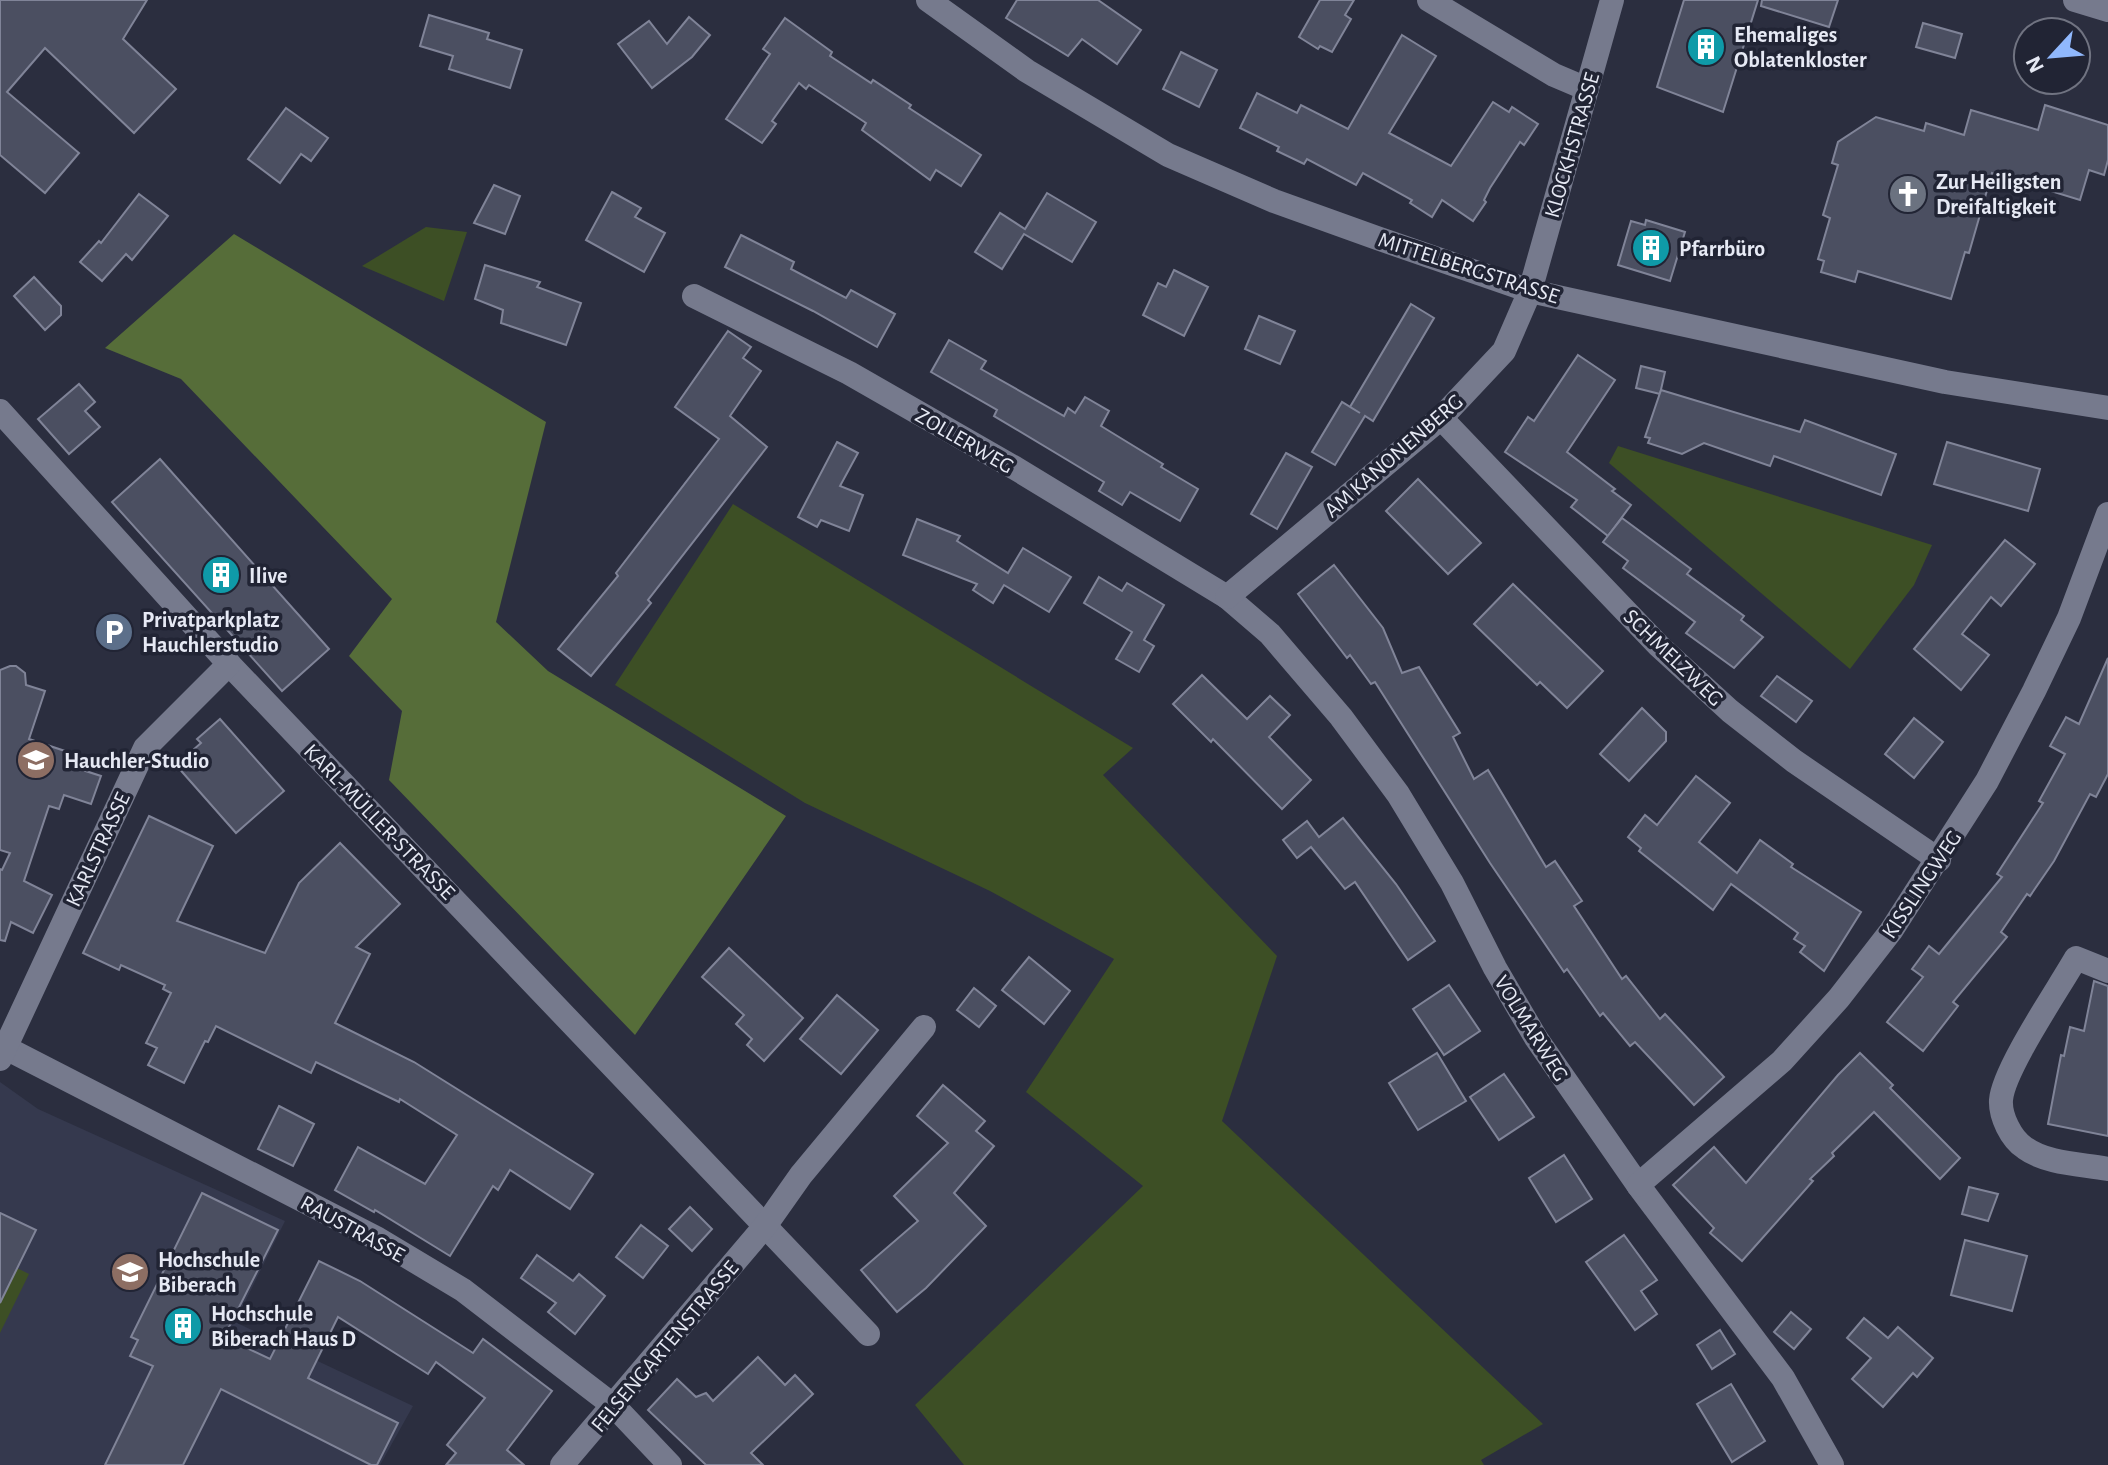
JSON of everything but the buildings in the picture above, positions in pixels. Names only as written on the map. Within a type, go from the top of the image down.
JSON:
[{"type":"street","name":"MITTELBERGSTRASSE","points":[[928,0],[1027,71],[1168,155],[1274,201],[1530,291],[1945,382],[2108,408]]},
{"type":"street","points":[[1429,0],[1554,75],[1587,89]]},
{"type":"street","name":"KLOCKHSTRASSE","points":[[1530,291],[1612,0]]},
{"type":"street","points":[[2075,0],[2108,10]]},
{"type":"street","name":"AM KANONENBERG","points":[[1227,597],[1441,418],[1504,351],[1530,291]]},
{"type":"street","name":"ZOLLERWEG","points":[[694,296],[849,373],[1015,468],[1227,597]]},
{"type":"street","name":"KARL-MÜLLER-STRASSE","points":[[0,411],[229,664],[868,1334]]},
{"type":"street","name":"SCHMELZWEG","points":[[1441,418],[1659,646],[1730,711],[1794,761],[1939,860]]},
{"type":"street","name":"KISSLINGWEG","points":[[1638,1185],[1782,1061],[1839,998],[1883,942],[1939,860],[1987,781],[2069,618],[2108,514]]},
{"type":"street","name":"VOLMARWEG","points":[[1227,597],[1281,646],[1341,717],[1398,794],[1452,883],[1495,968],[1536,1038],[1638,1185],[1783,1378],[1832,1465]]},
{"type":"street","name":"KARLSTRASSE","points":[[2,1050],[145,748],[229,664]]},
{"type":"street","points":[[2108,971],[2076,958],[2008,1074],[2001,1100],[2006,1125],[2024,1147],[2052,1159],[2108,1169]]},
{"type":"street","points":[[765,1226],[801,1175],[924,1027]]},
{"type":"street","name":"RAUSTRASSE","points":[[2,1050],[378,1239],[463,1290],[614,1406],[670,1465]]},
{"type":"street","name":"FELSENGARTENSTRASSE","points":[[562,1465],[765,1226]]},
{"type":"shaded area","name":"Hochschule Biberach","points":[[0,1082],[38,1109],[285,1221],[235,1322],[413,1406],[380,1465],[0,1465]]},
{"type":"green space","points":[[426,227],[467,232],[444,301],[362,266]]},
{"type":"green space","points":[[234,234],[546,422],[496,622],[548,671],[786,816],[635,1035],[389,780],[402,711],[349,656],[392,599],[181,379],[105,348]]},
{"type":"green space","points":[[1618,446],[1932,545],[1914,585],[1850,669],[1609,463]]},
{"type":"green space","points":[[733,504],[1133,748],[1103,775],[1277,956],[1222,1121],[1543,1424],[1481,1460],[1484,1465],[964,1465],[915,1405],[1143,1186],[1026,1092],[1114,959],[990,891],[805,803],[615,685]]},
{"type":"green space","points":[[17,1268],[29,1274],[0,1333],[0,1303]]},
{"type":"place","name":"Ehemaliges Oblatenkloster","points":[[1706,47]]},
{"type":"place","name":"Zur Heiligsten Dreifaltigkeit","points":[[1908,194]]},
{"type":"place","name":"Pfarrbüro","points":[[1651,248]]},
{"type":"place","name":"Ilive","points":[[221,575]]},
{"type":"place","name":"Privatparkplatz Hauchlerstudio","points":[[114,632]]},
{"type":"place","name":"Hauchler-Studio","points":[[36,760]]},
{"type":"place","name":"Hochschule Biberach","points":[[130,1272]]},
{"type":"place","name":"Hochschule Biberach Haus D","points":[[183,1326]]}]
